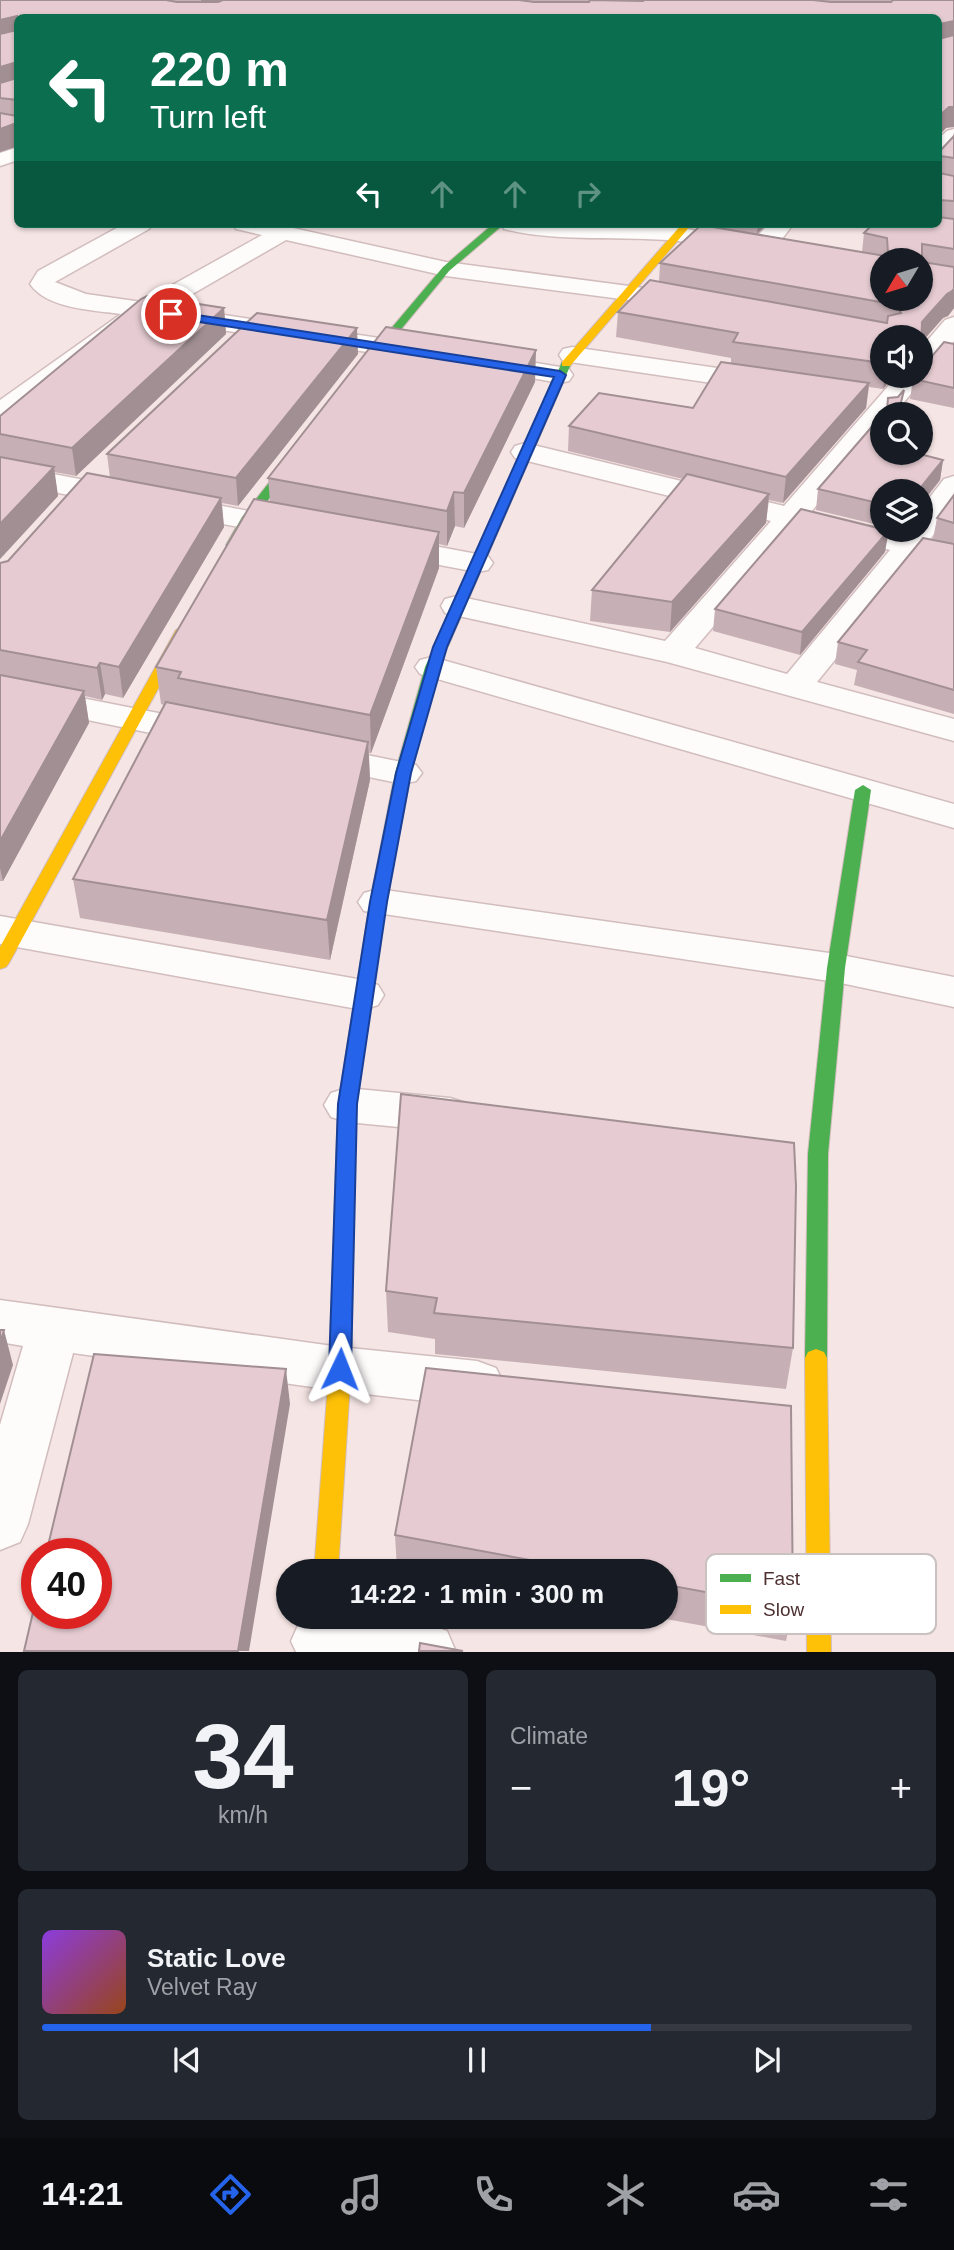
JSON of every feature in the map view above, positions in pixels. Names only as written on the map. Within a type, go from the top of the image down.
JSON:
[{"type":"street","points":[[134,228],[46,276],[42,284],[62,296],[144,310],[243,336],[381,346],[457,358],[566,365],[794,387]]},
{"type":"street","points":[[261,228],[446,268],[628,291],[695,303]]},
{"type":"street","points":[[347,389],[446,268],[494,228]]},
{"type":"street","points":[[545,228],[683,229],[786,253]]},
{"type":"street","points":[[758,248],[778,228]]},
{"type":"street","points":[[327,1559],[340,1369],[347,1104],[378,902],[403,773],[432,667],[525,452],[566,365],[683,229]]},
{"type":"street","points":[[0,412],[89,345],[144,310],[282,233]]},
{"type":"street","points":[[933,353],[954,325]]},
{"type":"street","points":[[673,653],[880,416],[876,399],[893,388]]},
{"type":"street","points":[[226,555],[246,520],[313,433]]},
{"type":"street","points":[[525,452],[954,556]]},
{"type":"street","points":[[0,473],[314,532]]},
{"type":"street","points":[[796,685],[910,546],[954,485]]},
{"type":"street","points":[[355,540],[477,563]]},
{"type":"street","points":[[457,606],[673,653],[954,730]]},
{"type":"street","points":[[193,614],[5,942],[363,995]]},
{"type":"street","points":[[432,667],[954,816]]},
{"type":"street","points":[[0,692],[241,741]]},
{"type":"street","points":[[281,749],[403,773]]},
{"type":"street","points":[[809,1554],[795,1416],[797,1152],[836,968],[863,790]]},
{"type":"street","points":[[378,902],[836,968],[954,992]]},
{"type":"street","points":[[347,1104],[487,1119]]},
{"type":"street","points":[[0,1321],[340,1369],[528,1389]]},
{"type":"street","points":[[0,1524],[54,1328]]},
{"type":"street","points":[[321,1636],[426,1651]]},
{"type":"building","points":[[0,0],[954,0],[954,21],[942,23],[942,14],[14,14],[14,17],[0,20]]},
{"type":"building","points":[[14,31],[14,63],[0,67],[0,34]]},
{"type":"building","points":[[954,35],[954,107],[949,107],[942,113],[942,38]]},
{"type":"building","points":[[14,79],[14,100],[0,98],[0,83]]},
{"type":"building","points":[[0,113],[14,115],[14,124],[0,129]]},
{"type":"building","points":[[954,136],[954,158],[942,156],[942,149]]},
{"type":"building","points":[[942,174],[954,176],[954,201],[942,200]]},
{"type":"building","points":[[942,218],[954,219],[954,249],[922,244],[922,248],[888,248],[887,238],[864,233],[869,228],[942,228]]},
{"type":"building","points":[[698,228],[719,228],[870,253],[870,300],[660,263]]},
{"type":"building","points":[[933,264],[954,267],[954,289],[933,310]]},
{"type":"building","points":[[650,280],[887,323],[888,316],[931,312],[922,325],[870,325],[870,361],[733,342],[738,333],[618,312]]},
{"type":"building","points":[[147,296],[224,308],[72,448],[0,434],[0,416]]},
{"type":"building","points":[[257,313],[357,328],[236,478],[107,454]]},
{"type":"building","points":[[386,327],[536,350],[464,493],[454,492],[447,511],[268,478]]},
{"type":"building","points":[[944,342],[954,344],[954,388],[933,383],[933,355]]},
{"type":"building","points":[[721,362],[869,383],[786,477],[569,426],[599,393],[693,408]]},
{"type":"building","points":[[904,390],[901,402],[888,402],[888,398],[898,397]]},
{"type":"building","points":[[870,429],[870,465],[933,465],[933,457],[943,460],[928,479],[870,479],[870,501],[818,489]]},
{"type":"building","points":[[0,457],[54,467],[0,524]]},
{"type":"building","points":[[87,473],[221,498],[119,667],[100,663],[97,668],[0,650],[0,563],[8,561]]},
{"type":"building","points":[[687,474],[769,494],[672,602],[592,590]]},
{"type":"building","points":[[954,495],[954,523],[937,518]]},
{"type":"building","points":[[254,499],[439,532],[370,715],[178,678],[181,672],[156,667]]},
{"type":"building","points":[[801,509],[870,526],[870,542],[879,542],[802,632],[715,609]]},
{"type":"building","points":[[933,540],[954,544],[954,690],[858,662],[867,650],[838,642],[920,542]]},
{"type":"building","points":[[0,675],[84,691],[0,841]]},
{"type":"building","points":[[166,702],[368,742],[327,920],[73,879]]},
{"type":"building","points":[[401,1094],[794,1143],[796,1186],[793,1348],[434,1313],[437,1298],[386,1291]]},
{"type":"building","points":[[94,1354],[286,1369],[238,1651],[24,1651],[29,1629],[112,1629],[112,1538],[50,1538]]},
{"type":"building","points":[[426,1368],[791,1406],[792,1554],[706,1554],[706,1592],[678,1587],[678,1559],[525,1559],[395,1535]]},
{"type":"building","points":[[420,1643],[463,1651],[419,1651]]},
{"type":"traffic: fast","points":[[361,371],[446,269],[494,228]]},
{"type":"traffic: fast","points":[[343,1259],[347,1105],[378,902],[403,773],[432,667],[566,364]]},
{"type":"traffic: fast","points":[[232,545],[246,520],[301,449]]},
{"type":"traffic: fast","points":[[816,1358],[818,1154],[836,968],[863,790]]},
{"type":"traffic: slow","points":[[566,364],[684,228]]},
{"type":"traffic: slow","points":[[0,963],[183,630]]},
{"type":"traffic: slow","points":[[327,1559],[340,1369],[343,1259]]},
{"type":"traffic: slow","points":[[816,1358],[818,1554]]},
{"type":"traffic: slow","points":[[819,1634],[819,1652]]},
{"type":"route","points":[[171,314],[560,375],[432,667],[403,773],[378,902],[347,1104],[340,1369]]}]
